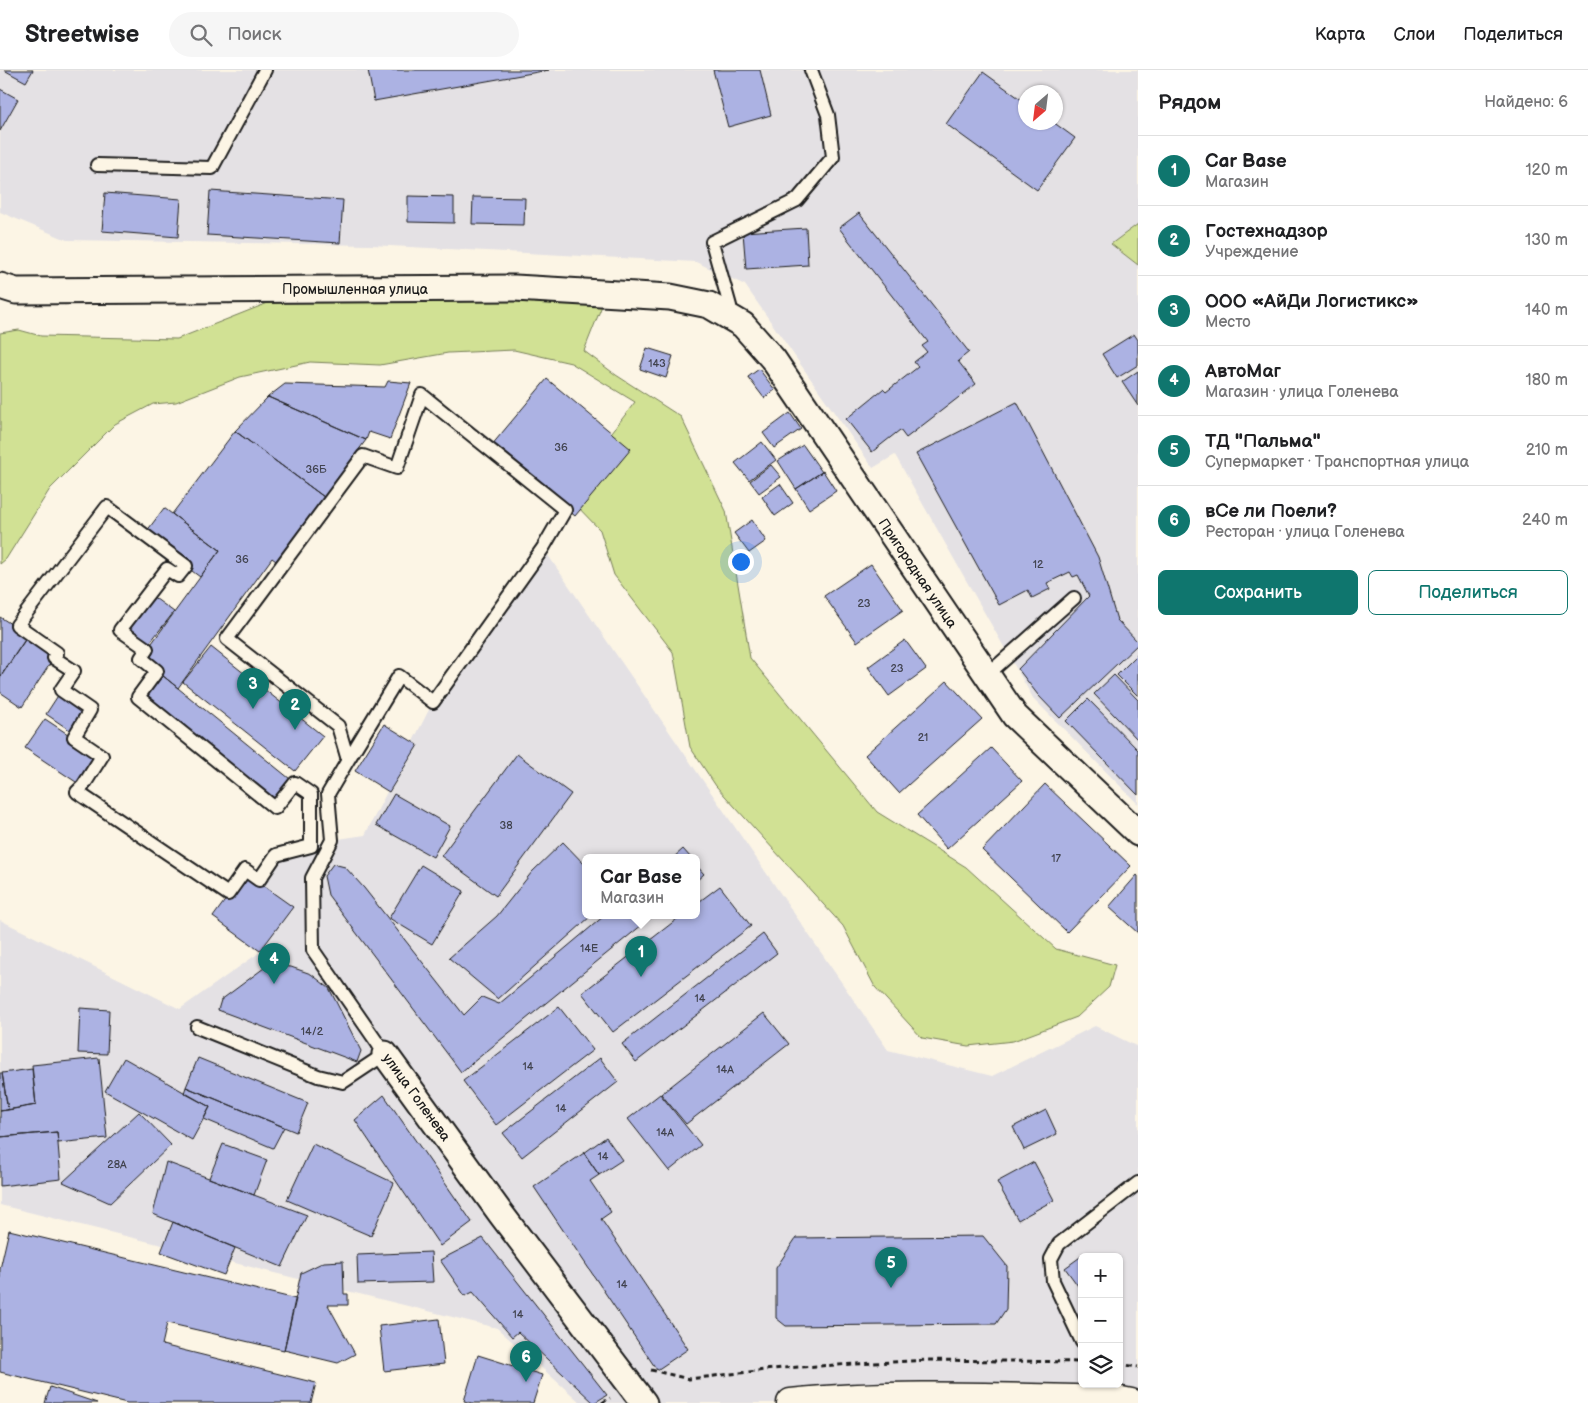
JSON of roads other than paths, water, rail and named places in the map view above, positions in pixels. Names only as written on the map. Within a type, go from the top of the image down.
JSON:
[{"type":"main road","points":[[791,1403],[926,1397],[1118,1396]]},
{"type":"street","name":"Промышленная улица","points":[[0,286],[16,291],[515,288],[670,297],[718,310]]},
{"type":"street","name":"Пригородная улица","points":[[718,310],[743,325],[772,359],[1015,716],[1138,833]]},
{"type":"street","name":"улица Голенева","points":[[385,1054],[501,1214],[644,1403]]},
{"type":"lane","points":[[97,165],[212,168],[265,70]]},
{"type":"lane","points":[[718,310],[730,306],[712,242],[797,200],[833,157],[828,114],[811,70]]},
{"type":"lane","name":"улица Голенева","points":[[348,760],[338,726],[227,639],[363,456],[397,468],[422,395],[565,510],[543,548],[433,702],[399,676],[328,794],[332,840],[312,878],[313,950],[385,1054]]},
{"type":"lane","points":[[107,507],[186,566],[178,576],[167,569],[120,630],[147,649],[141,658],[157,671],[138,697],[275,808],[295,782],[311,794],[311,846],[276,855],[259,880],[245,870],[228,894],[77,792],[83,786],[102,756],[74,737],[90,710],[61,690],[74,671],[54,658],[58,653],[17,625],[107,507]]},
{"type":"lane","points":[[988,675],[1074,598]]},
{"type":"lane","points":[[197,1027],[318,1076],[343,1082],[385,1054]]},
{"type":"lane","points":[[1078,1334],[1053,1281],[1051,1259],[1059,1244],[1138,1183]]},
{"type":"place","name":"ООО «АйДи Логистикс»","points":[[253,709]]},
{"type":"place","name":"Гостехнадзор","points":[[295,730]]},
{"type":"place","name":"Car Base","points":[[641,977]]},
{"type":"place","name":"АвтоМаг","points":[[274,984]]},
{"type":"place","name":"ТД \"Пальма\"","points":[[891,1288]]},
{"type":"place","name":"вСе ли Поели?","points":[[526,1382]]}]
